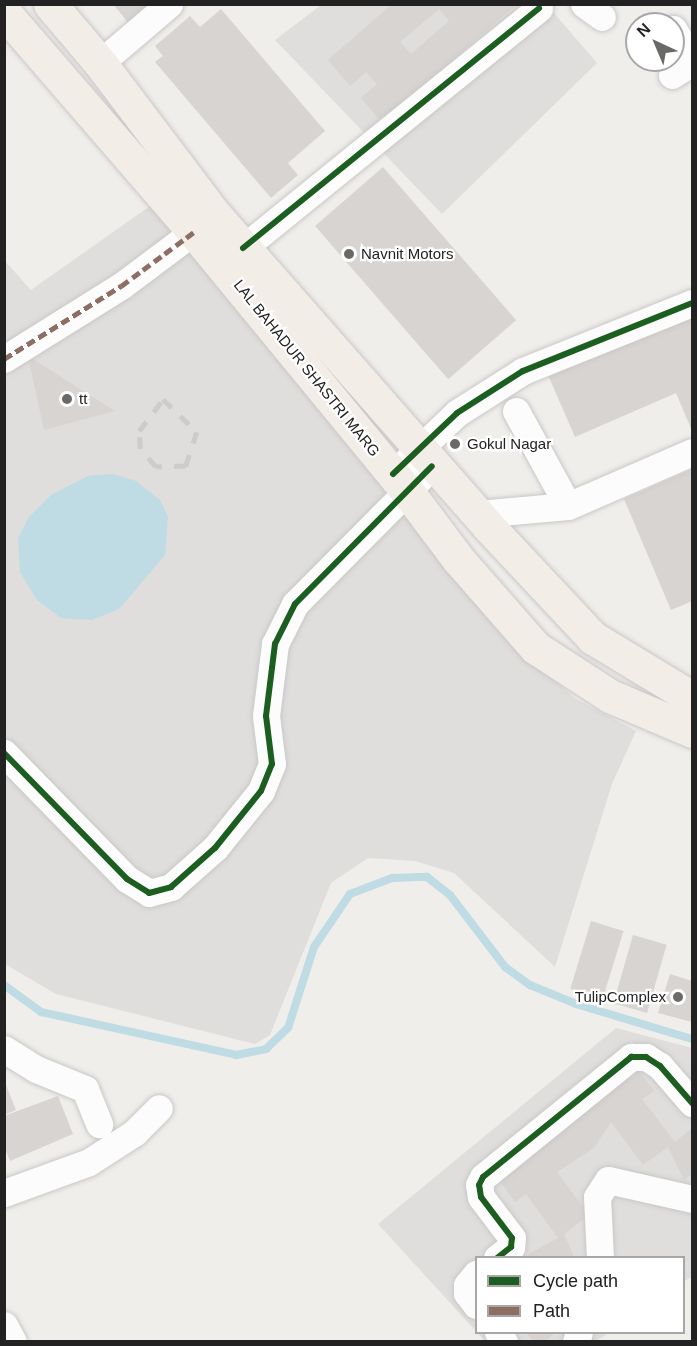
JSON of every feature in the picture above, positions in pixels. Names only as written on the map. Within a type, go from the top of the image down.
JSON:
[{"type":"main road","name":"LAL BAHADUR SHASTRI MARG","points":[[50,4],[100,63],[205,224],[458,559],[536,648],[610,696],[693,731]]},
{"type":"main road","name":"LAL BAHADUR SHASTRI MARG","points":[[4,12],[205,224],[243,249],[425,456],[594,638],[693,698]]},
{"type":"main road","points":[[484,520],[506,582],[549,631],[626,684],[693,708]]},
{"type":"main road","points":[[458,559],[506,582]]},
{"type":"street","points":[[100,63],[169,4]]},
{"type":"street","points":[[243,249],[539,8]]},
{"type":"street","points":[[4,359],[122,286],[205,224]]},
{"type":"street","points":[[4,753],[127,879],[149,893],[171,887],[215,848],[261,791],[272,764],[267,716],[275,644],[295,604],[425,456],[457,413],[523,371],[693,303]]},
{"type":"street","points":[[516,411],[568,506]]},
{"type":"street","points":[[484,520],[568,506],[693,452]]},
{"type":"street","points":[[4,1049],[36,1069],[85,1089],[99,1124]]},
{"type":"street","points":[[498,1256],[511,1247],[512,1238],[482,1197],[479,1185],[483,1177],[631,1057],[646,1057],[660,1066],[693,1103]]},
{"type":"street","points":[[4,1194],[89,1162],[134,1133],[159,1108]]},
{"type":"street","points":[[600,1256],[597,1197],[608,1180],[693,1198]]},
{"type":"street","points":[[475,1276],[467,1285],[467,1293],[475,1303]]},
{"type":"street","points":[[4,1325],[13,1341]]},
{"type":"shaded area","points":[[321,5],[547,5],[597,63],[442,214],[275,40]]},
{"type":"shaded area","points":[[150,206],[520,651],[576,699],[636,731],[612,784],[555,967],[454,873],[415,861],[368,858],[331,883],[270,1035],[255,1044],[56,994],[5,964],[4,260],[31,290]]},
{"type":"shaded area","points":[[616,1028],[692,1048],[692,1277],[685,1280],[685,1256],[475,1256],[475,1330],[378,1224]]},
{"type":"shaded area","points":[[479,1334],[607,1334],[596,1341],[485,1341]]},
{"type":"water","points":[[113,474],[136,481],[160,500],[168,517],[165,555],[119,609],[92,620],[61,618],[37,600],[20,572],[18,538],[29,517],[51,495],[88,476]]},
{"type":"building","points":[[113,4],[154,4],[130,25]]},
{"type":"building","points":[[392,4],[517,4],[381,122],[361,98],[377,84],[366,72],[350,86],[328,60]],"holes":[[[439,9],[449,21],[411,54],[400,42]]]},
{"type":"building","points":[[221,9],[325,131],[288,163],[298,175],[271,198],[155,62],[163,56],[155,46],[190,16],[200,27]]},
{"type":"building","points":[[383,167],[516,320],[448,379],[315,226]]},
{"type":"building","points":[[692,311],[692,431],[676,393],[575,437],[548,375]]},
{"type":"building","name":"tt","points":[[28,356],[115,411],[44,430]]},
{"type":"building","points":[[692,469],[692,601],[671,610],[624,499]]},
{"type":"building","points":[[591,921],[624,931],[603,999],[570,989]]},
{"type":"building","points":[[633,935],[667,945],[647,1013],[613,1003]]},
{"type":"building","name":"TulipComplex","points":[[670,974],[692,981],[692,1022],[658,1013]]},
{"type":"building","points":[[634,1065],[654,1091],[642,1099],[675,1142],[692,1128],[692,1174],[684,1180],[668,1147],[643,1165],[611,1122],[594,1148],[557,1172],[589,1215],[564,1234],[574,1256],[525,1256],[558,1238],[526,1194],[515,1202],[496,1176]]},
{"type":"building","points":[[4,1080],[16,1110],[4,1115]]},
{"type":"building","points":[[58,1096],[73,1134],[10,1161],[4,1146],[4,1116]]},
{"type":"building","points":[[528,1334],[554,1334],[545,1341],[533,1341]]},
{"type":"waterway","points":[[4,985],[41,1012],[236,1055],[266,1049],[288,1028],[314,947],[350,894],[392,878],[427,877],[450,895],[505,967],[530,985],[576,1004],[692,1039]]},
{"type":"railway","points":[[163,399],[197,432],[186,466],[156,467],[140,449],[139,431],[163,399]]},
{"type":"marked path","points":[[4,359],[121,286],[194,232]]},
{"type":"cycle path","points":[[243,248],[539,8]]},
{"type":"cycle path","points":[[393,474],[457,413],[523,371],[692,303]]},
{"type":"cycle path","points":[[4,753],[127,879],[149,893],[171,887],[215,848],[261,791],[272,764],[266,716],[275,644],[295,604],[432,466]]},
{"type":"cycle path","points":[[500,1256],[511,1247],[512,1238],[481,1197],[479,1185],[483,1177],[631,1057],[646,1057],[660,1066],[692,1103]]},
{"type":"place","name":"Navnit Motors","points":[[349,254]]},
{"type":"place","name":"tt","points":[[67,399]]},
{"type":"place","name":"Gokul Nagar","points":[[455,444]]},
{"type":"place","name":"TulipComplex","points":[[678,997]]}]
